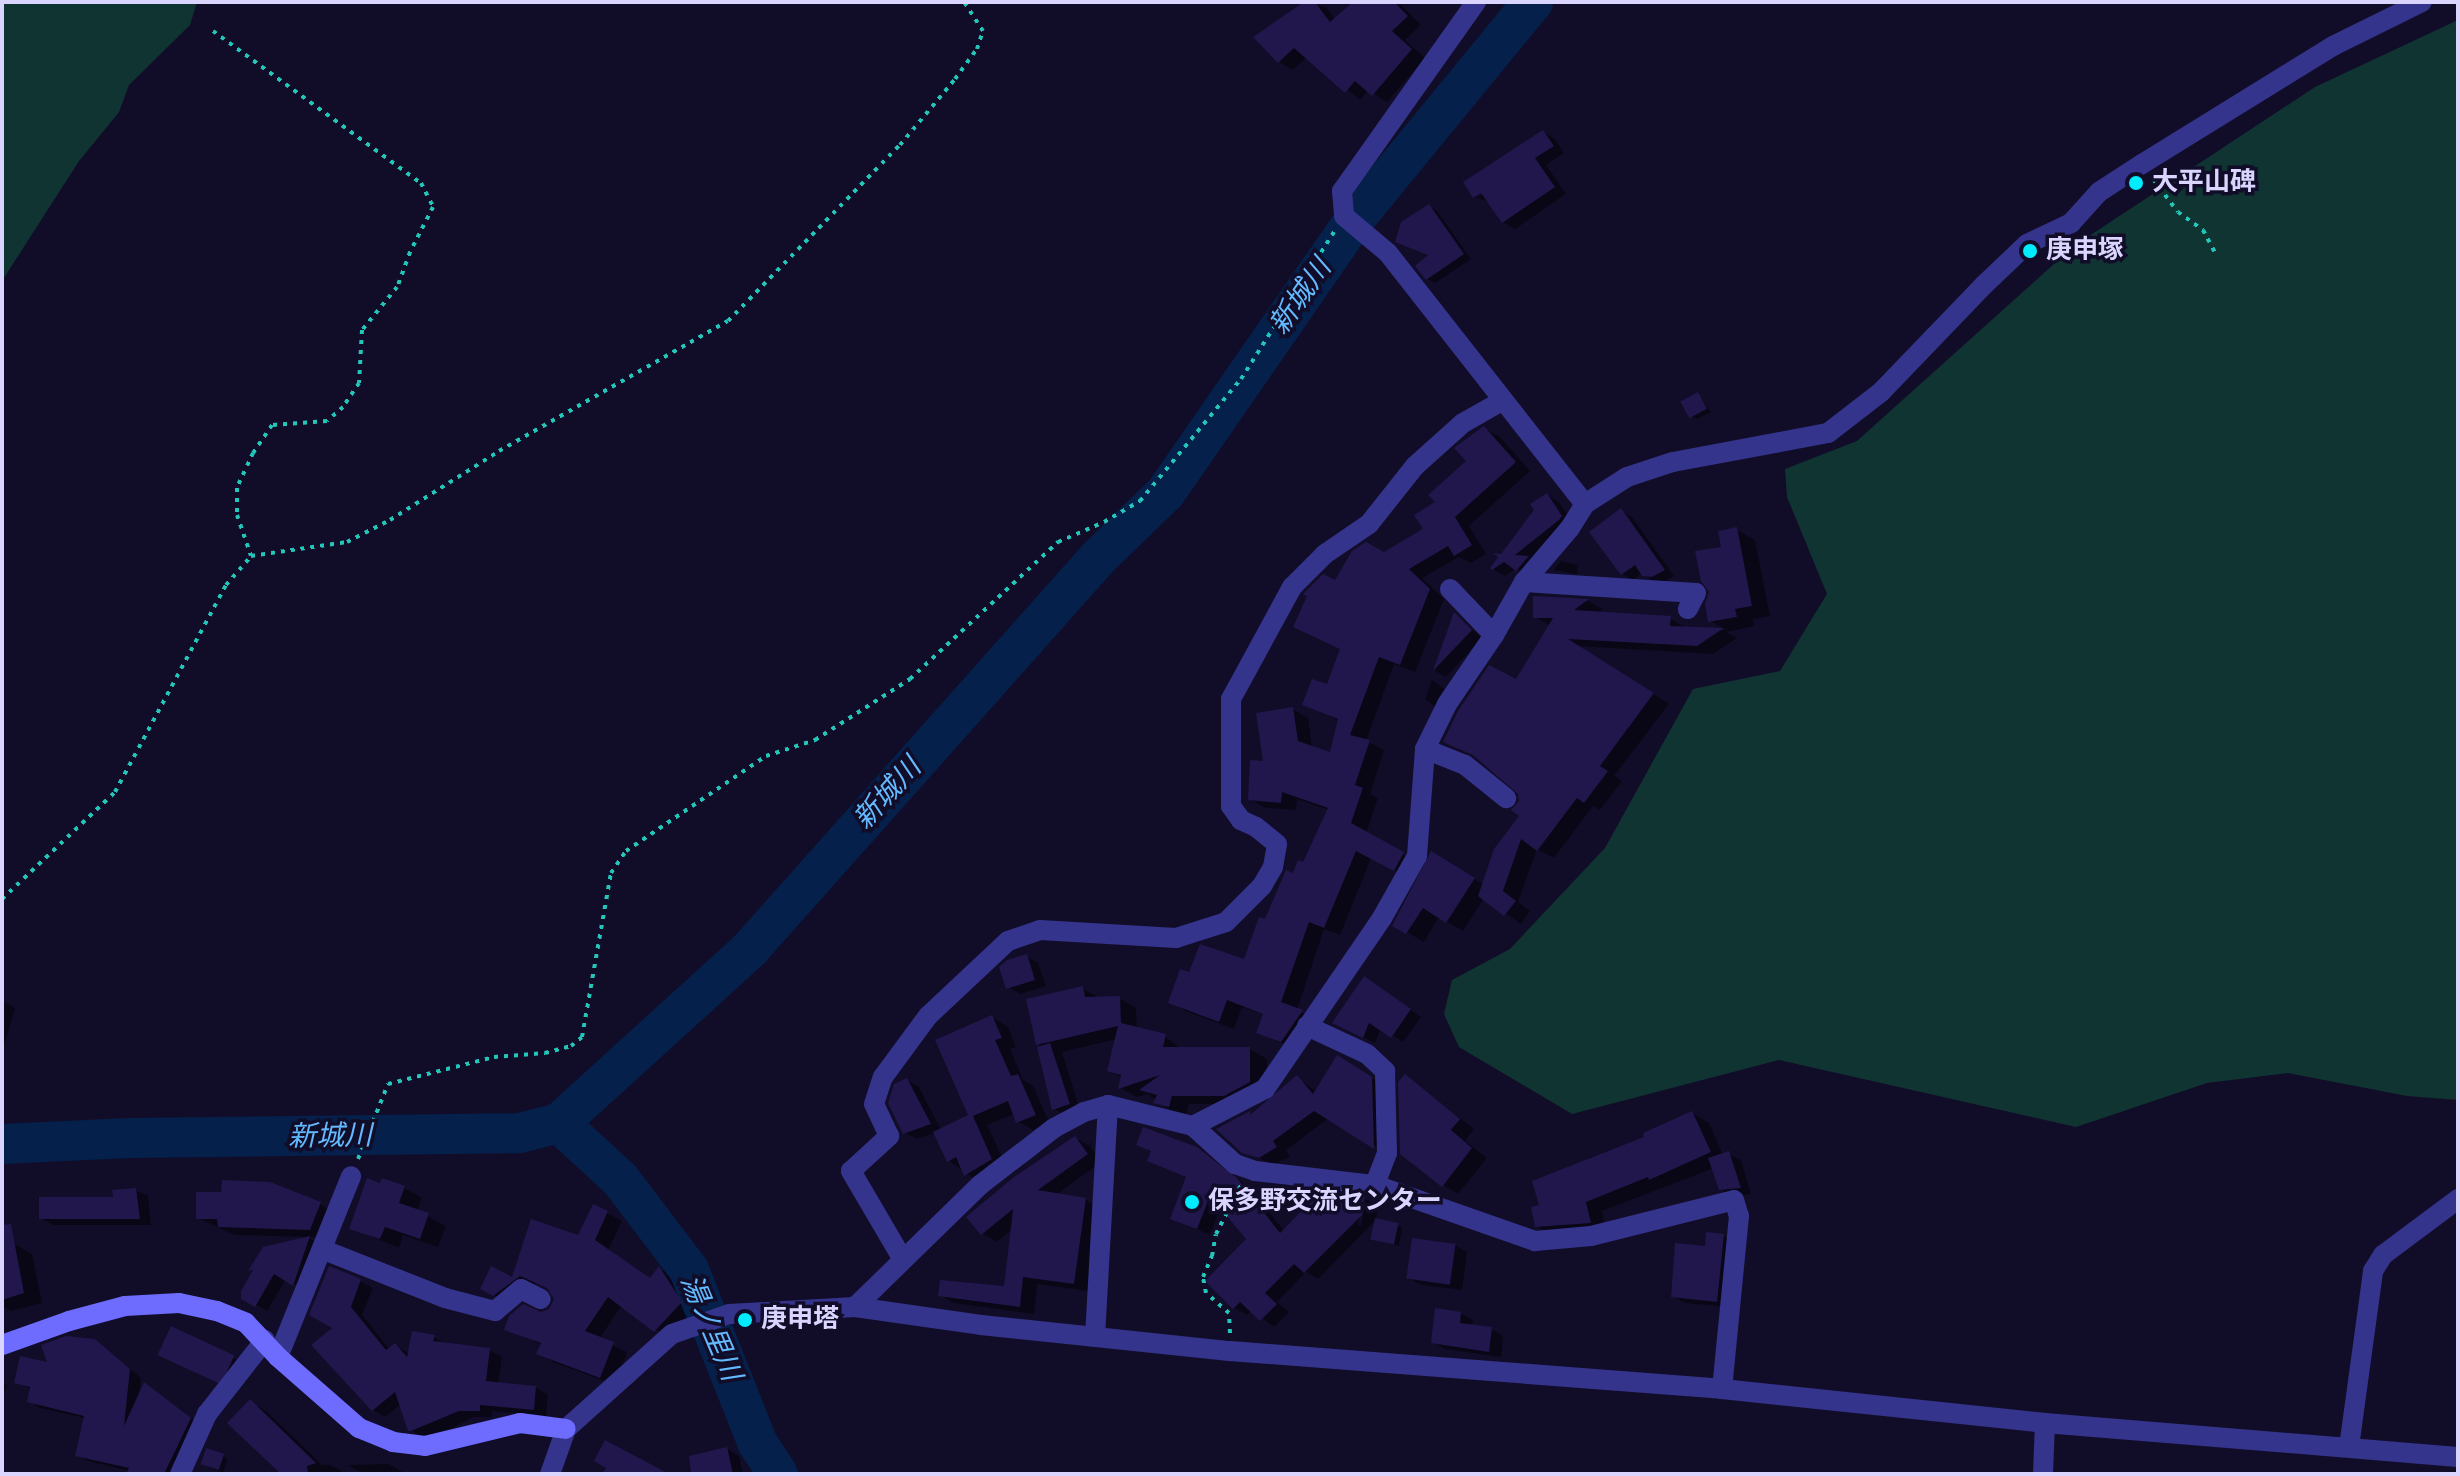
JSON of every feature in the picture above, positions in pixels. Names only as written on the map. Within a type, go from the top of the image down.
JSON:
[{"type":"main road","points":[[2,1345],[69,1321],[125,1306],[179,1303],[217,1311],[246,1323],[359,1428],[393,1442],[425,1446],[520,1423],[566,1429]]},
{"type":"street","points":[[1476,2],[1342,191],[1348,220],[1388,253],[1585,504]]},
{"type":"street","points":[[1193,1126],[1265,1089],[1382,918],[1417,856],[1425,749],[1447,704],[1494,635],[1524,582],[1570,528],[1585,504],[1627,477],[1673,462],[1828,433],[1881,392],[1985,284],[2019,268],[2071,223],[2099,192],[2333,46],[2422,2]]},
{"type":"street","points":[[902,1258],[851,1171],[889,1136],[874,1104],[883,1077],[928,1016],[1008,941],[1040,930],[1176,938],[1226,922],[1262,886],[1273,867],[1277,844],[1256,827],[1241,820],[1231,806],[1231,699],[1292,587],[1325,554],[1369,524],[1415,466],[1463,423],[1502,401]]},
{"type":"street","points":[[1524,582],[1696,593],[1688,609]]},
{"type":"street","points":[[1450,589],[1494,635]]},
{"type":"street","points":[[1425,749],[1465,765],[1506,798]]},
{"type":"street","points":[[1307,1026],[1367,1054],[1385,1071],[1387,1153],[1375,1185]]},
{"type":"street","points":[[1095,1337],[1108,1105]]},
{"type":"street","points":[[855,1307],[980,1185],[1054,1128],[1084,1112],[1108,1105],[1193,1126],[1235,1164],[1244,1167],[1272,1174],[1375,1185],[1535,1241],[1591,1236],[1734,1200],[1739,1216],[1722,1389]]},
{"type":"street","points":[[180,1474],[207,1414],[272,1349],[324,1250],[351,1176]]},
{"type":"street","points":[[2349,1447],[2373,1271],[2383,1255],[2458,1199]]},
{"type":"street","points":[[324,1250],[445,1298],[495,1311],[521,1289],[541,1299]]},
{"type":"street","points":[[550,1474],[566,1429],[672,1334],[729,1314],[855,1307],[1230,1351],[1722,1389],[2045,1423],[2458,1457]]},
{"type":"street","points":[[2043,1474],[2045,1423]]},
{"type":"path","points":[[2,899],[115,792],[218,597],[251,556],[347,542],[379,526],[499,451],[728,321],[900,145],[955,79],[977,49],[983,31],[964,2]]},
{"type":"path","points":[[213,31],[421,183],[433,207],[397,287],[362,330],[359,383],[343,407],[327,421],[272,425],[253,453],[237,488],[237,515],[251,556]]},
{"type":"path","points":[[2142,164],[2178,212],[2203,230],[2215,253]]},
{"type":"path","points":[[351,1176],[388,1084],[494,1057],[545,1053],[571,1046],[582,1037],[611,873],[626,851],[766,756],[815,740],[910,679],[1058,542],[1104,522],[1140,501],[1241,379],[1348,220]]},
{"type":"path","points":[[1230,1351],[1229,1313],[1206,1293],[1203,1277],[1212,1256],[1216,1234],[1241,1185],[1244,1167]]},
{"type":"green space","points":[[2,2],[197,2],[190,25],[129,85],[119,112],[79,161],[2,281]]},
{"type":"green space","points":[[2458,20],[2458,1100],[2407,1096],[2288,1073],[2207,1083],[2076,1127],[1779,1060],[1572,1114],[1459,1047],[1444,1014],[1452,980],[1510,949],[1605,848],[1693,689],[1780,671],[1827,594],[1787,497],[1785,469],[1857,441],[2074,246],[2315,87]]},
{"type":"building","points":[[1304,2],[1315,2],[1330,22],[1353,2],[1394,2],[1408,16],[1392,31],[1412,49],[1372,96],[1355,81],[1345,93],[1294,48],[1278,63],[1253,37]]},
{"type":"building","points":[[1543,130],[1554,146],[1535,158],[1555,187],[1502,223],[1481,193],[1473,198],[1463,182]]},
{"type":"building","points":[[1429,204],[1464,254],[1426,280],[1415,266],[1428,255],[1395,242],[1401,222]]},
{"type":"building","points":[[1698,392],[1707,409],[1689,418],[1680,401]]},
{"type":"building","points":[[1484,426],[1516,462],[1455,517],[1472,545],[1454,556],[1448,546],[1409,569],[1430,589],[1400,665],[1379,657],[1350,735],[1370,740],[1355,785],[1363,788],[1351,823],[1404,852],[1394,871],[1356,851],[1324,928],[1309,922],[1281,1002],[1303,1010],[1281,1042],[1256,1033],[1263,1014],[1227,1000],[1219,1022],[1168,1003],[1180,969],[1189,972],[1200,944],[1244,959],[1259,917],[1265,919],[1286,870],[1293,873],[1298,860],[1303,862],[1328,808],[1282,792],[1281,803],[1248,800],[1250,760],[1263,761],[1256,713],[1293,707],[1298,741],[1330,752],[1338,719],[1302,705],[1312,679],[1327,684],[1340,649],[1293,627],[1307,596],[1303,594],[1323,574],[1335,580],[1352,551],[1366,542],[1384,552],[1423,529],[1414,515],[1435,502],[1428,495],[1466,461],[1454,448]]},
{"type":"building","points":[[1547,493],[1562,516],[1515,555],[1529,556],[1516,571],[1504,562],[1492,570],[1490,568],[1498,557],[1493,553],[1501,554],[1534,510],[1530,504]]},
{"type":"building","points":[[1621,508],[1665,570],[1652,577],[1642,576],[1635,565],[1621,575],[1589,532]]},
{"type":"building","points":[[1737,527],[1752,606],[1735,609],[1737,617],[1708,622],[1705,604],[1709,592],[1701,581],[1695,551],[1721,547],[1718,531]]},
{"type":"building","points":[[1533,596],[1589,599],[1574,610],[1671,616],[1670,626],[1724,628],[1697,646],[1568,639],[1654,693],[1600,766],[1608,771],[1584,803],[1577,798],[1537,851],[1521,839],[1503,891],[1516,901],[1504,916],[1478,896],[1494,849],[1519,816],[1511,810],[1519,801],[1518,794],[1473,755],[1443,742],[1458,711],[1489,665],[1516,679],[1553,618],[1533,618]]},
{"type":"building","points":[[1454,612],[1472,630],[1433,671]]},
{"type":"building","points":[[1431,851],[1475,878],[1446,923],[1423,908],[1406,934],[1392,926]]},
{"type":"building","points":[[1027,954],[1035,980],[1006,989],[999,967],[1007,960]]},
{"type":"building","points":[[1364,976],[1411,1009],[1391,1038],[1369,1023],[1363,1038],[1332,1023]]},
{"type":"building","points":[[1083,986],[1085,997],[1120,996],[1121,1023],[1166,1034],[1163,1047],[1250,1047],[1250,1082],[1224,1096],[1172,1096],[1169,1107],[1153,1103],[1157,1095],[1139,1090],[1160,1075],[1118,1089],[1121,1075],[1107,1071],[1118,1026],[1036,1045],[1026,999]]},
{"type":"building","points":[[992,1015],[1002,1038],[995,1040],[1011,1076],[1018,1074],[1036,1115],[1016,1123],[1008,1101],[973,1116],[992,1159],[964,1176],[956,1157],[947,1162],[933,1132],[968,1115],[935,1040]]},
{"type":"building","points":[[1050,1043],[1070,1104],[1052,1110],[1037,1047]]},
{"type":"building","points":[[1337,1055],[1372,1077],[1374,1149],[1314,1111],[1273,1141],[1277,1147],[1259,1158],[1242,1153],[1216,1129],[1250,1111],[1250,1115],[1297,1075],[1313,1094]]},
{"type":"building","points":[[1405,1074],[1460,1119],[1451,1130],[1472,1148],[1442,1187],[1400,1154],[1398,1082]]},
{"type":"building","points":[[907,1078],[931,1124],[903,1134],[888,1103],[894,1084]]},
{"type":"building","points":[[1692,1111],[1711,1152],[1649,1180],[1648,1177],[1586,1202],[1591,1223],[1535,1227],[1531,1207],[1539,1205],[1532,1181],[1644,1137],[1643,1133]]},
{"type":"building","points":[[1143,1127],[1197,1147],[1237,1178],[1280,1233],[1311,1201],[1313,1191],[1365,1197],[1362,1215],[1304,1273],[1294,1264],[1265,1293],[1277,1304],[1260,1321],[1240,1302],[1233,1309],[1205,1281],[1246,1239],[1210,1196],[1197,1229],[1170,1219],[1186,1177],[1147,1161],[1151,1151],[1136,1145]]},
{"type":"building","points":[[1075,1136],[1088,1154],[1038,1190],[1086,1198],[1074,1284],[1023,1277],[1020,1307],[938,1296],[940,1280],[1004,1286],[1013,1209],[981,1235],[966,1217],[1014,1177]]},
{"type":"building","points":[[1729,1151],[1741,1188],[1719,1190],[1708,1158]]},
{"type":"building","points":[[367,1178],[380,1183],[382,1178],[405,1186],[399,1203],[429,1213],[420,1239],[385,1227],[380,1239],[349,1229]]},
{"type":"building","points":[[222,1180],[270,1182],[321,1202],[310,1230],[218,1227],[217,1219],[196,1219],[196,1192],[221,1192]]},
{"type":"building","points":[[136,1188],[140,1219],[39,1219],[39,1197],[113,1197],[112,1190]]},
{"type":"building","points":[[593,1204],[608,1211],[595,1240],[650,1278],[659,1266],[682,1302],[654,1332],[608,1297],[585,1331],[614,1342],[600,1378],[536,1354],[541,1343],[504,1330],[509,1316],[523,1304],[541,1312],[549,1309],[554,1299],[547,1288],[520,1276],[493,1296],[480,1289],[491,1266],[512,1277],[531,1219],[578,1235]]},
{"type":"building","points":[[1375,1218],[1398,1223],[1394,1245],[1370,1240]]},
{"type":"building","points":[[11,1224],[24,1293],[2,1300],[2,1225]]},
{"type":"building","points":[[1706,1232],[1724,1234],[1717,1302],[1671,1297],[1675,1243],[1705,1246]]},
{"type":"building","points":[[310,1236],[293,1286],[274,1274],[255,1307],[241,1299],[241,1291],[253,1270],[248,1271],[263,1247]]},
{"type":"building","points":[[1412,1238],[1456,1244],[1450,1285],[1406,1279]]},
{"type":"building","points":[[329,1266],[361,1279],[351,1307],[386,1350],[395,1343],[407,1357],[412,1331],[435,1335],[433,1341],[490,1348],[486,1381],[536,1386],[534,1410],[480,1405],[480,1411],[459,1411],[411,1431],[408,1431],[395,1392],[372,1411],[311,1345],[332,1328],[309,1315]]},
{"type":"building","points":[[1435,1308],[1461,1312],[1460,1323],[1492,1327],[1489,1352],[1431,1343]]},
{"type":"building","points":[[171,1326],[234,1356],[221,1385],[157,1355]]},
{"type":"building","points":[[66,1336],[95,1339],[130,1369],[124,1426],[144,1382],[191,1418],[164,1474],[126,1474],[129,1468],[75,1456],[84,1416],[27,1402],[30,1387],[14,1383],[20,1356],[47,1362],[41,1345]]},
{"type":"building","points":[[250,1399],[316,1463],[307,1466],[308,1474],[281,1474],[227,1423]]},
{"type":"building","points":[[605,1440],[669,1474],[602,1474],[606,1468],[594,1461]]},
{"type":"building","points":[[727,1447],[733,1474],[691,1474],[689,1456]]},
{"type":"building","points":[[206,1448],[224,1454],[219,1470],[201,1464]]},
{"type":"waterway","name":"新城川","points":[[2,1144],[130,1138],[520,1133],[559,1123],[751,948],[1098,558],[1166,492],[1354,220],[1533,2]]},
{"type":"waterway","name":"湯ノ里川","points":[[559,1123],[620,1179],[689,1270],[757,1442],[778,1474]]},
{"type":"place","name":"大平山碑","points":[[2136,183]]},
{"type":"place","name":"庚申塚","points":[[2030,251]]},
{"type":"place","name":"保多野交流センター","points":[[1192,1202]]},
{"type":"place","name":"庚申塔","points":[[745,1320]]}]
